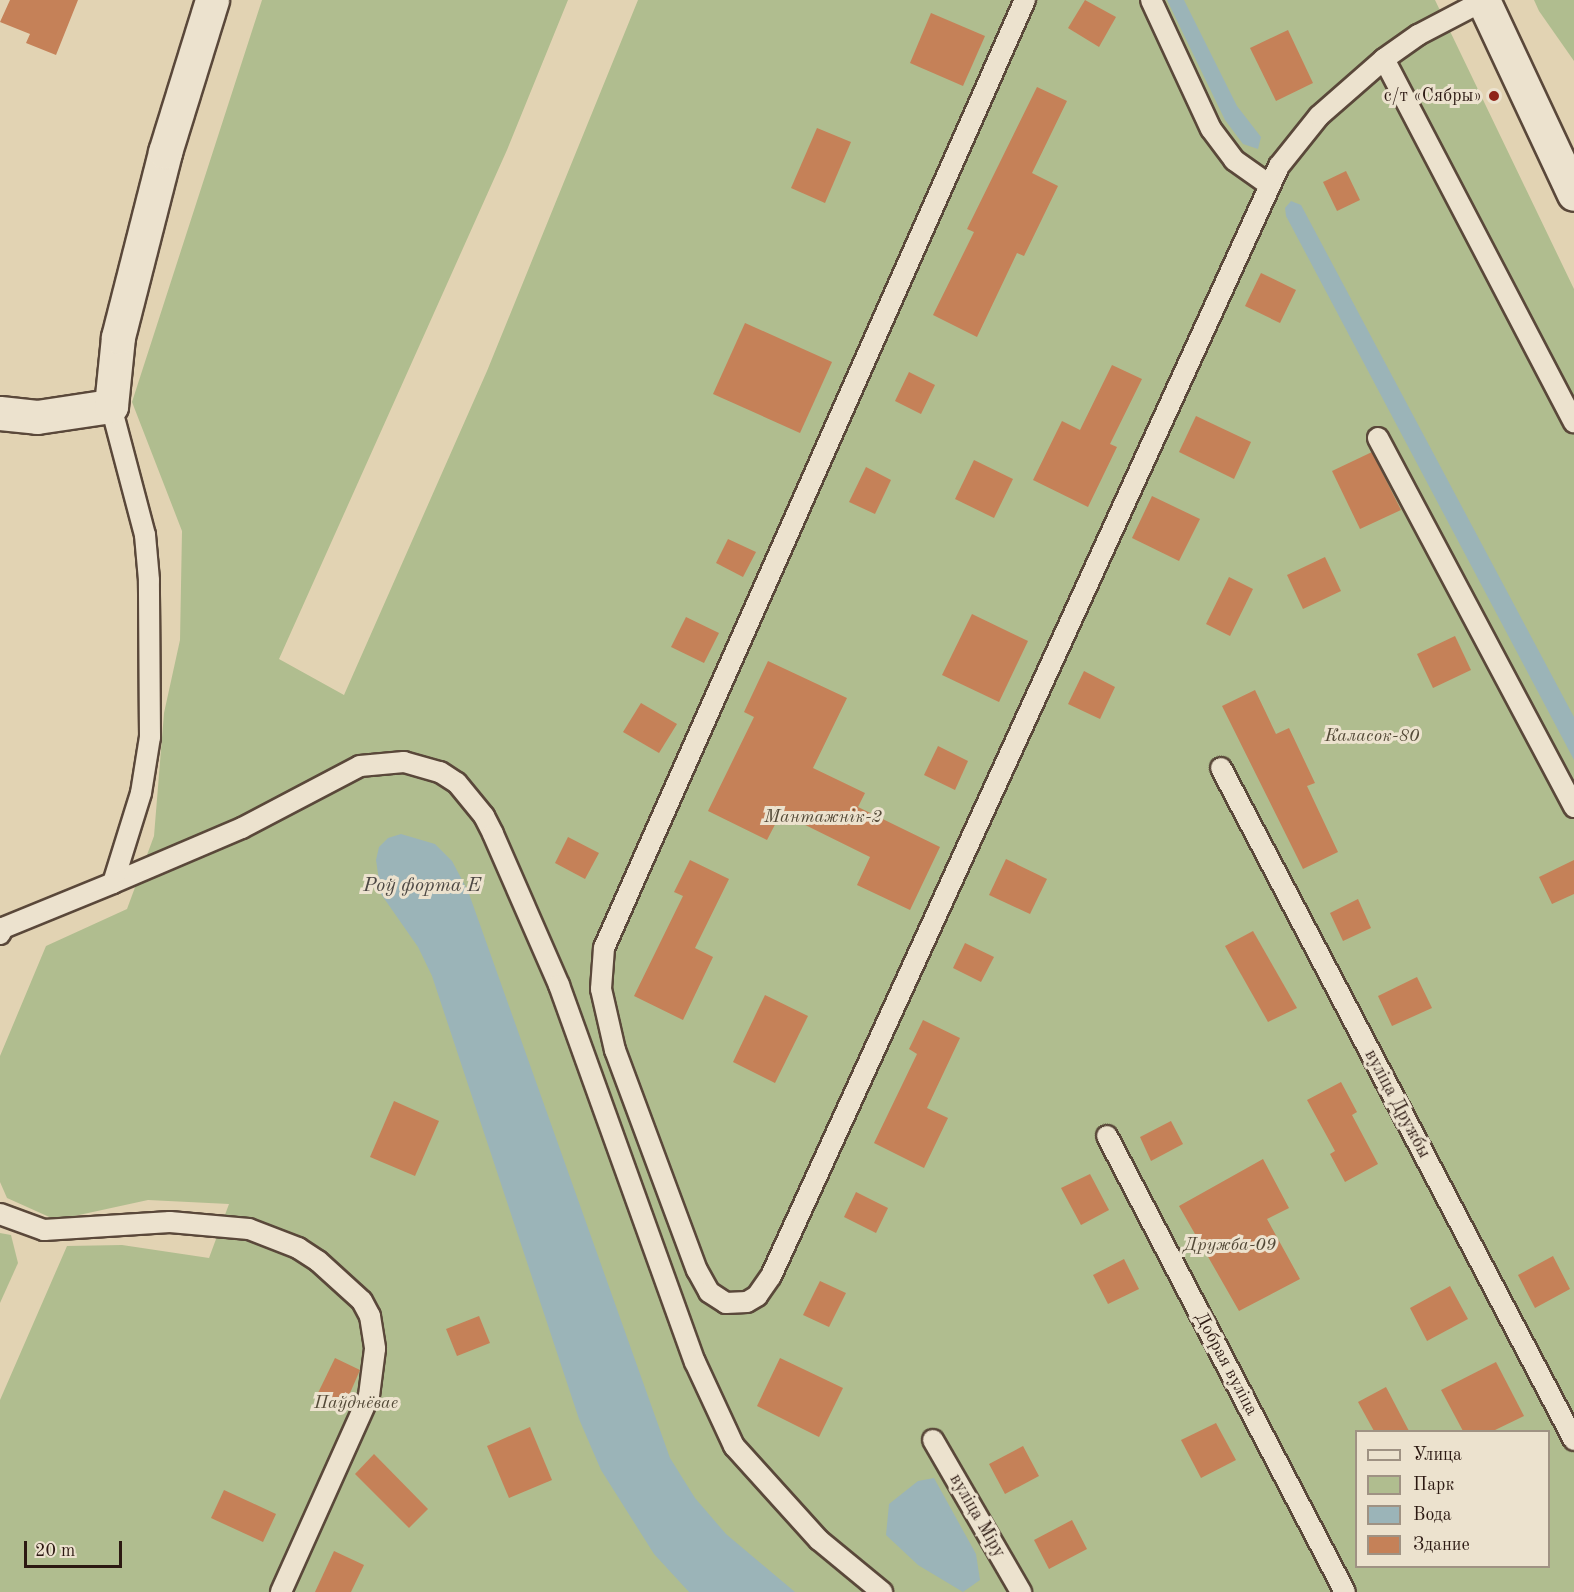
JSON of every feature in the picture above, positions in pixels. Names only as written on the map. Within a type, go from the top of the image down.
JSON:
[{"type":"street","points":[[0,413],[37,417],[111,406],[113,360],[140,246],[212,0]]},
{"type":"street","points":[[1483,0],[1574,194]]},
{"type":"lane","points":[[1025,0],[604,948],[601,989],[615,1050],[697,1270],[716,1299],[737,1304],[747,1302],[757,1296],[771,1276],[1268,184],[1304,133],[1384,59],[1418,35],[1483,0]]},
{"type":"lane","points":[[1151,0],[1211,129],[1234,160],[1268,184]]},
{"type":"lane","points":[[1384,59],[1574,422]]},
{"type":"lane","points":[[111,406],[144,535],[152,654],[150,737],[141,794],[113,883]]},
{"type":"lane","points":[[1378,438],[1574,807]]},
{"type":"lane","points":[[1,930],[242,828],[360,766],[404,762],[440,772],[457,783],[484,816],[559,985],[695,1362],[734,1446],[819,1540],[882,1592]]},
{"type":"lane","name":"вуліца Дружбы","points":[[1221,768],[1574,1440]]},
{"type":"lane","name":"Добрая вуліца","points":[[1107,1136],[1345,1592]]},
{"type":"lane","points":[[0,1214],[44,1230],[170,1222],[249,1229],[298,1248],[346,1282],[363,1301],[370,1316],[375,1348],[369,1396],[281,1592]]},
{"type":"lane","name":"вуліца Міру","points":[[933,1440],[1021,1592]]},
{"type":"green space","points":[[262,0],[568,0],[507,150],[279,659],[344,695],[487,371],[638,0],[1435,0],[1574,289],[1574,1592],[0,1592],[0,1400],[67,1246],[122,1245],[209,1258],[229,1204],[148,1200],[56,1220],[7,1198],[0,1182],[0,1056],[46,946],[127,909],[154,836],[164,713],[180,640],[182,531],[132,402]]},
{"type":"green space","points":[[1534,0],[1574,0],[1574,61],[1539,11]]},
{"type":"green space","points":[[0,1233],[11,1235],[18,1263],[0,1303]]},
{"type":"water","points":[[1167,0],[1184,0],[1237,106],[1261,137],[1258,149],[1243,144],[1225,120]]},
{"type":"water","points":[[1291,201],[1301,205],[1574,717],[1574,760],[1286,216],[1285,208]]},
{"type":"water","name":"Роў форта Е","points":[[401,834],[435,844],[452,861],[468,891],[670,1458],[695,1498],[726,1534],[795,1592],[689,1592],[654,1554],[601,1470],[579,1419],[432,976],[418,947],[381,894],[376,860],[379,847],[388,838]]},
{"type":"water","points":[[934,1478],[976,1554],[980,1580],[963,1592],[918,1565],[886,1535],[889,1504],[918,1481]]},
{"type":"building","points":[[10,0],[78,0],[56,55],[26,43],[30,34],[0,22]]},
{"type":"building","points":[[1085,0],[1116,17],[1099,47],[1068,28]]},
{"type":"building","points":[[931,13],[985,36],[963,86],[910,63]]},
{"type":"building","points":[[1288,30],[1313,83],[1276,101],[1250,48]]},
{"type":"building","points":[[1037,87],[1067,101],[1032,173],[1058,186],[1024,256],[1017,253],[977,337],[933,315],[974,232],[967,229]]},
{"type":"building","points":[[817,128],[851,142],[825,203],[791,188]]},
{"type":"building","points":[[1346,171],[1360,200],[1337,211],[1323,182]]},
{"type":"building","points":[[1261,273],[1296,290],[1280,323],[1245,306]]},
{"type":"building","points":[[745,323],[832,362],[800,433],[713,394]]},
{"type":"building","points":[[1112,365],[1142,379],[1110,444],[1117,447],[1088,507],[1033,480],[1062,421],[1080,430]]},
{"type":"building","points":[[909,372],[935,385],[921,414],[895,401]]},
{"type":"building","points":[[1196,416],[1251,442],[1234,479],[1179,452]]},
{"type":"building","points":[[1372,452],[1401,510],[1360,529],[1332,471]]},
{"type":"building","points":[[974,460],[1013,479],[994,518],[955,499]]},
{"type":"building","points":[[866,467],[891,480],[875,514],[849,502]]},
{"type":"building","points":[[1152,496],[1200,519],[1179,561],[1132,538]]},
{"type":"building","points":[[728,539],[756,552],[743,577],[716,563]]},
{"type":"building","points":[[1325,557],[1341,591],[1303,609],[1287,575]]},
{"type":"building","points":[[1229,577],[1253,589],[1230,636],[1206,624]]},
{"type":"building","points":[[972,614],[1028,641],[999,702],[942,675]]},
{"type":"building","points":[[686,617],[719,633],[704,663],[671,647]]},
{"type":"building","points":[[1455,636],[1471,670],[1433,688],[1417,654]]},
{"type":"building","points":[[768,661],[847,698],[813,768],[865,793],[858,807],[940,847],[910,910],[857,885],[870,857],[781,813],[767,840],[708,811],[754,717],[744,712]]},
{"type":"building","points":[[1084,671],[1115,687],[1100,719],[1068,704]]},
{"type":"building","points":[[1255,690],[1276,734],[1289,728],[1315,783],[1307,786],[1338,852],[1303,869],[1222,706]]},
{"type":"building","points":[[641,703],[677,724],[659,753],[623,732]]},
{"type":"building","points":[[938,746],[968,761],[955,790],[924,775]]},
{"type":"building","points":[[568,837],[599,853],[585,879],[555,863]]},
{"type":"building","points":[[1006,859],[1047,879],[1030,914],[989,895]]},
{"type":"building","points":[[690,860],[729,879],[695,948],[713,957],[683,1020],[634,996],[683,896],[674,892]]},
{"type":"building","points":[[1574,860],[1574,894],[1552,904],[1539,877]]},
{"type":"building","points":[[1358,899],[1371,928],[1343,941],[1330,913]]},
{"type":"building","points":[[1253,931],[1297,1008],[1268,1022],[1225,946]]},
{"type":"building","points":[[965,943],[994,957],[981,982],[953,968]]},
{"type":"building","points":[[1417,977],[1432,1008],[1392,1026],[1378,996]]},
{"type":"building","points":[[765,995],[808,1016],[775,1083],[733,1062]]},
{"type":"building","points":[[923,1020],[960,1038],[927,1108],[948,1118],[924,1168],[874,1143],[917,1054],[909,1049]]},
{"type":"building","points":[[1341,1082],[1357,1112],[1352,1115],[1378,1164],[1345,1182],[1330,1154],[1335,1151],[1307,1100]]},
{"type":"building","points":[[394,1101],[439,1121],[415,1176],[370,1157]]},
{"type":"building","points":[[1171,1121],[1183,1144],[1151,1161],[1140,1137]]},
{"type":"building","points":[[1263,1159],[1289,1208],[1267,1219],[1300,1279],[1239,1311],[1179,1206]]},
{"type":"building","points":[[1090,1174],[1109,1210],[1081,1225],[1061,1188]]},
{"type":"building","points":[[856,1192],[888,1208],[876,1233],[844,1217]]},
{"type":"building","points":[[1553,1256],[1570,1289],[1535,1308],[1518,1275]]},
{"type":"building","points":[[1124,1259],[1139,1289],[1108,1304],[1093,1275]]},
{"type":"building","points":[[820,1281],[846,1293],[829,1327],[803,1315]]},
{"type":"building","points":[[1450,1286],[1468,1319],[1427,1341],[1410,1308]]},
{"type":"building","points":[[479,1316],[490,1343],[457,1356],[446,1329]]},
{"type":"building","points":[[335,1358],[360,1370],[344,1407],[317,1395]]},
{"type":"building","points":[[780,1358],[843,1388],[819,1437],[757,1406]]},
{"type":"building","points":[[1496,1362],[1524,1416],[1495,1430],[1462,1430],[1441,1390]]},
{"type":"building","points":[[1386,1387],[1408,1430],[1373,1430],[1358,1402]]},
{"type":"building","points":[[1216,1423],[1236,1460],[1201,1478],[1181,1440]]},
{"type":"building","points":[[530,1427],[552,1480],[509,1498],[487,1446]]},
{"type":"building","points":[[1023,1446],[1039,1476],[1005,1494],[989,1464]]},
{"type":"building","points":[[374,1454],[428,1509],[409,1528],[355,1474]]},
{"type":"building","points":[[224,1490],[276,1514],[263,1542],[211,1518]]},
{"type":"building","points":[[1072,1520],[1087,1549],[1049,1569],[1034,1540]]},
{"type":"building","points":[[334,1551],[364,1565],[351,1592],[315,1592]]},
{"type":"place","name":"с/т «Сябры»","points":[[1494,96]]},
{"type":"park label","name":"Каласок-80","points":[[1372,736]]},
{"type":"park label","name":"Мантажнік-2","points":[[823,817]]},
{"type":"park label","name":"Дружба-09","points":[[1230,1245]]},
{"type":"park label","name":"Паўднёвае","points":[[356,1403]]}]
